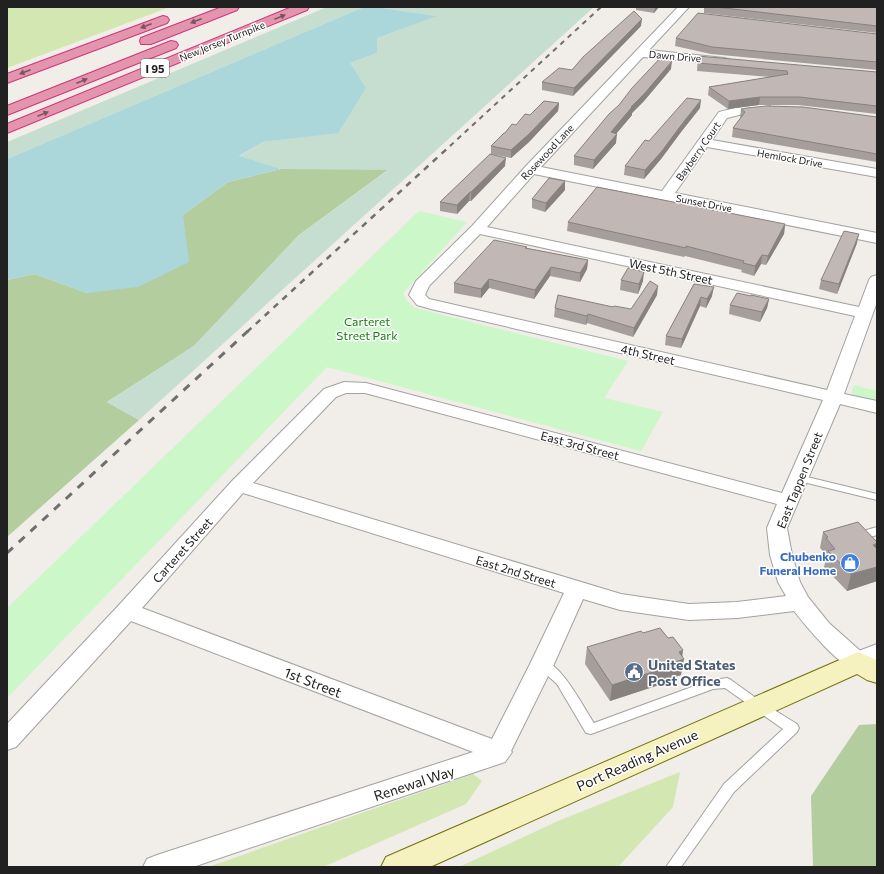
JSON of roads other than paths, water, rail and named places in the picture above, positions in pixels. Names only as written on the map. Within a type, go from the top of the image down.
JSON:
[{"type":"highway","name":"I 95","points":[[132,46],[233,7]]},
{"type":"highway","name":"New Jersey Turnpike","points":[[7,129],[303,7]]},
{"type":"highway","points":[[7,79],[175,15]]},
{"type":"highway","name":"New Jersey Turnpike","points":[[7,111],[244,16]]},
{"type":"main road","name":"Port Reading Avenue","points":[[397,867],[758,706],[871,663]]},
{"type":"street","name":"Rosewood Lane","points":[[421,299],[418,294],[422,284],[477,229],[640,53],[685,12]]},
{"type":"street","name":"Dawn Drive","points":[[640,53],[732,62]]},
{"type":"street","name":"Bayberry Court","points":[[666,196],[723,115],[747,109],[779,109]]},
{"type":"street","name":"Hemlock Drive","points":[[704,142],[877,173]]},
{"type":"street","name":"Sunset Drive","points":[[531,169],[877,238]]},
{"type":"street","name":"West 5th Street","points":[[477,229],[865,313]]},
{"type":"street","name":"East Tappen Street","points":[[871,663],[821,629],[800,602],[789,582],[781,555],[777,528],[834,396],[877,280]]},
{"type":"street","name":"4th Street","points":[[421,299],[423,302],[437,306],[877,407]]},
{"type":"street","name":"Carteret Street","points":[[7,740],[127,611],[239,485],[330,393],[344,387],[371,389]]},
{"type":"street","name":"East 3rd Street","points":[[371,389],[789,501]]},
{"type":"street","name":"East 2nd Street","points":[[239,485],[576,590],[620,602],[689,612],[737,610],[800,602]]},
{"type":"street","points":[[499,752],[576,590]]},
{"type":"street","name":"1st Street","points":[[127,611],[499,752]]},
{"type":"street","name":"Renewal Way","points":[[157,867],[496,755],[499,752]]},
{"type":"lane","points":[[799,478],[877,498]]},
{"type":"lane","points":[[542,664],[561,681],[591,729],[712,684],[727,683],[758,706],[792,728],[729,788],[673,867]]},
{"type":"water","points":[[364,7],[375,7],[437,16],[377,38],[377,53],[350,63],[366,88],[338,133],[263,142],[239,156],[281,169],[228,182],[183,215],[189,262],[138,287],[87,293],[35,274],[7,280],[7,159]]},
{"type":"railway","points":[[450,146],[601,7]]},
{"type":"railway","points":[[247,332],[451,145]]},
{"type":"railway","points":[[7,553],[248,331]]},
{"type":"place","name":"Chubenko Funeral Home","points":[[850,563]]},
{"type":"place","name":"United States Post Office","points":[[634,672]]},
{"type":"park label","name":"Carteret Street Park","points":[[367,328]]}]
